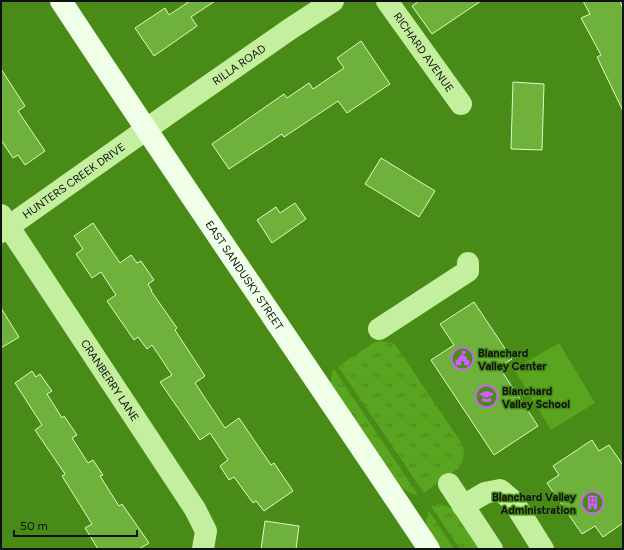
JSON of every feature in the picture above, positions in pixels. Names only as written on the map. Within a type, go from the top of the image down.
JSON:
[{"type":"main road","name":"EAST SANDUSKY STREET","points":[[61,1],[146,129],[312,372],[429,549]]},
{"type":"street","name":"RILLA ROAD","points":[[146,129],[333,1]]},
{"type":"street","name":"RICHARD AVENUE","points":[[386,1],[461,104]]},
{"type":"street","name":"HUNTERS CREEK DRIVE","points":[[3,225],[146,129]]},
{"type":"street","name":"CRANBERRY LANE","points":[[3,225],[195,509],[206,531],[203,549]]},
{"type":"street","points":[[379,329],[468,271],[468,263]]},
{"type":"street","points":[[449,484],[492,549]]},
{"type":"street","points":[[463,506],[485,493],[500,490],[513,501],[543,549]]},
{"type":"green space","points":[[380,341],[393,343],[397,347],[460,441],[464,450],[463,460],[459,468],[424,493],[338,366],[374,343]]},
{"type":"green space","points":[[559,343],[595,403],[551,430],[514,369]]},
{"type":"green space","points":[[334,369],[418,495],[406,491],[391,476],[331,385],[331,375]]},
{"type":"green space","points":[[439,504],[454,509],[481,549],[460,549],[431,506]]},
{"type":"green space","points":[[429,511],[454,549],[440,549],[428,531],[426,521]]},
{"type":"building","points":[[190,1],[215,1],[191,17],[197,26],[154,56],[135,28],[165,8],[169,15]]},
{"type":"building","points":[[419,1],[481,1],[432,34],[412,6]]},
{"type":"building","points":[[583,1],[620,1],[623,8],[623,111],[597,57],[601,55],[581,18],[590,14]]},
{"type":"building","points":[[361,41],[390,84],[347,113],[338,101],[284,137],[282,134],[229,169],[212,144],[284,94],[287,98],[309,83],[313,89],[344,68],[337,58]]},
{"type":"building","points":[[1,69],[25,106],[18,111],[45,151],[25,165],[18,155],[13,158],[1,140]]},
{"type":"building","points":[[513,82],[544,84],[542,150],[511,149]]},
{"type":"building","points":[[381,158],[435,191],[419,217],[365,184]]},
{"type":"building","points":[[295,203],[306,219],[272,243],[257,220],[276,207],[280,213]]},
{"type":"building","points":[[93,223],[120,263],[131,255],[137,263],[141,261],[154,280],[148,284],[151,291],[177,328],[175,330],[205,376],[195,383],[225,428],[239,418],[271,465],[274,463],[293,491],[264,511],[256,501],[253,503],[234,477],[229,480],[220,466],[228,460],[210,433],[200,440],[160,382],[172,375],[152,345],[147,349],[138,337],[134,340],[107,301],[116,295],[101,272],[92,278],[76,254],[83,249],[74,236]]},
{"type":"building","name":"Blanchard Valley School","points":[[474,302],[512,359],[499,367],[538,426],[494,455],[431,360],[454,345],[440,324]]},
{"type":"building","points":[[1,308],[19,337],[1,348]]},
{"type":"building","points":[[32,371],[36,377],[40,374],[52,391],[47,394],[62,418],[64,416],[77,435],[72,438],[88,463],[93,460],[103,475],[100,476],[119,506],[122,504],[149,543],[139,549],[98,549],[85,528],[92,524],[62,476],[65,474],[35,430],[42,425],[15,383]]},
{"type":"building","name":"Blanchard Valley Administration","points":[[592,440],[599,451],[609,445],[623,465],[623,523],[603,537],[595,526],[582,534],[547,483],[559,475],[553,466]]},
{"type":"building","points":[[265,521],[299,526],[296,549],[261,549]]},
{"type":"place","name":"Blanchard Valley Center","points":[[463,359]]},
{"type":"place","name":"Blanchard Valley School","points":[[487,397]]},
{"type":"place","name":"Blanchard Valley Administration","points":[[592,503]]}]
